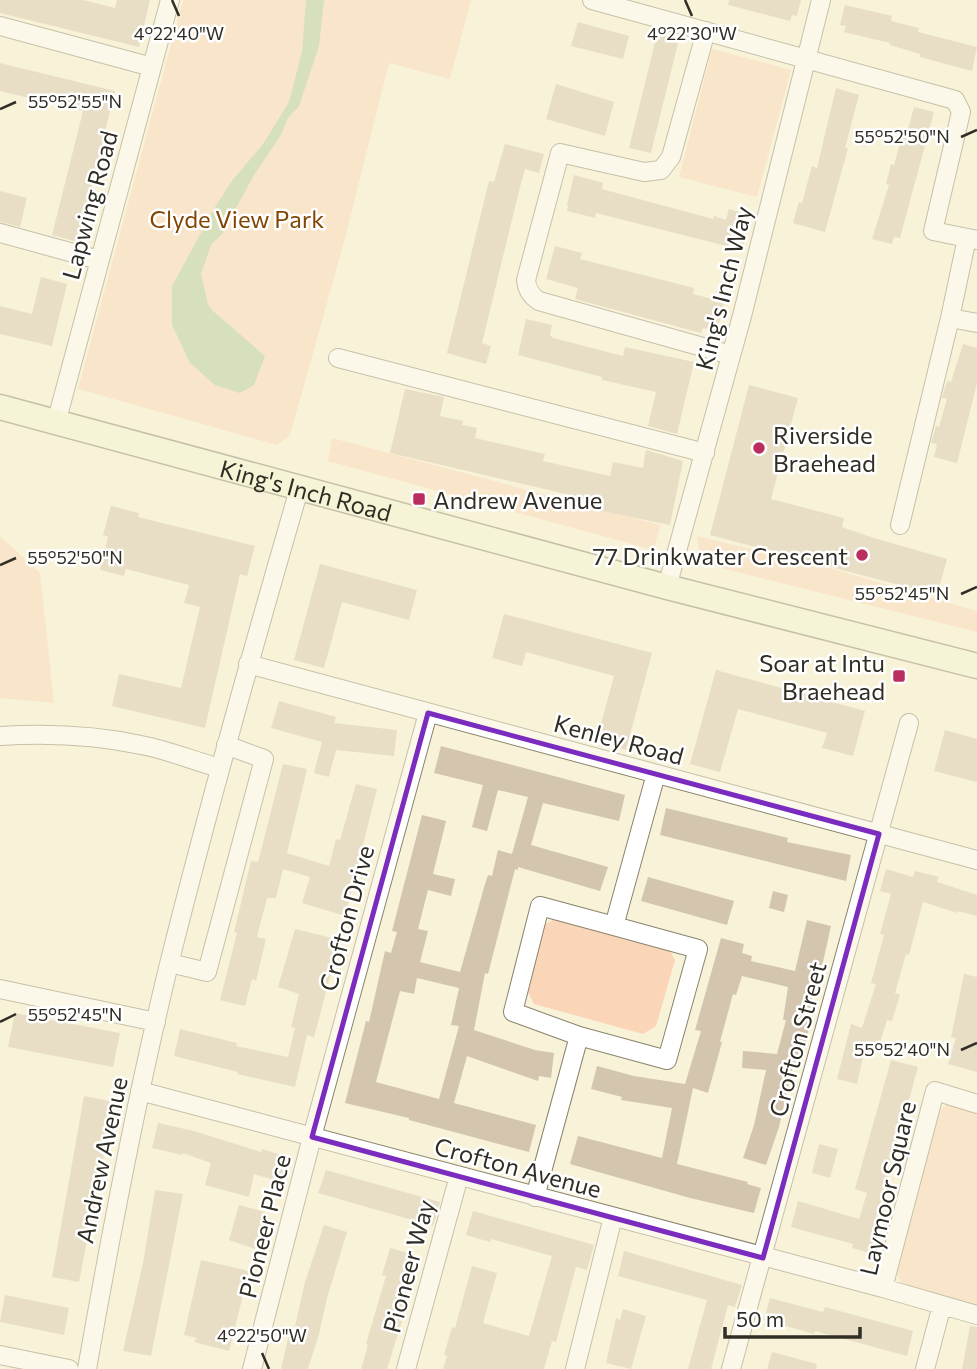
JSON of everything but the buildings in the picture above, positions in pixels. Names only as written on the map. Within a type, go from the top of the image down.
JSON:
[{"type":"street","name":"Lapwing Road","points":[[56,422],[170,0]]},
{"type":"street","points":[[592,0],[955,100],[961,112],[933,231],[972,239],[900,525]]},
{"type":"street","name":"King's Inch Way","points":[[667,587],[731,355],[821,0]]},
{"type":"street","points":[[0,26],[152,67]]},
{"type":"street","points":[[706,31],[671,158],[661,170],[644,172],[560,153],[526,280],[527,288],[539,302],[731,355]]},
{"type":"street","points":[[0,233],[99,260]]},
{"type":"street","points":[[950,318],[977,324]]},
{"type":"street","points":[[338,358],[705,453]]},
{"type":"street","name":"King's Inch Road","points":[[0,407],[667,587],[977,666]]},
{"type":"street","name":"Andrew Avenue","points":[[87,1369],[140,1091],[170,962],[248,664],[300,486]]},
{"type":"street","name":"Kenley Road","points":[[248,664],[977,860]]},
{"type":"street","name":"Crofton Drive","points":[[312,1137],[428,713]]},
{"type":"street","name":"Crofton Street","points":[[731,1369],[909,723]]},
{"type":"street","points":[[0,736],[30,734],[96,737],[144,745],[220,768]]},
{"type":"street","points":[[170,962],[207,972],[264,759],[226,745]]},
{"type":"street","points":[[614,926],[656,774]]},
{"type":"street","points":[[540,906],[614,926],[698,948],[667,1060],[579,1036],[513,1012],[540,906]]},
{"type":"street","points":[[0,989],[156,1022]]},
{"type":"street","points":[[535,1197],[579,1036]]},
{"type":"street","name":"Crofton Avenue","points":[[140,1091],[883,1288]]},
{"type":"street","name":"Laymoor Square","points":[[977,1104],[935,1091],[883,1288],[977,1315]]},
{"type":"street","name":"Pioneer Place","points":[[252,1369],[312,1137]]},
{"type":"street","name":"Pioneer Way","points":[[406,1369],[458,1176]]},
{"type":"street","points":[[575,1369],[613,1217]]},
{"type":"street","points":[[925,1369],[942,1305]]},
{"type":"street","points":[[0,1355],[69,1369]]},
{"type":"highlighted area","points":[[428,713],[879,834],[763,1258],[312,1137]]},
{"type":"green space","name":"Clyde View Park","points":[[183,0],[471,0],[450,79],[389,63],[343,246],[290,435],[277,445],[78,389]]},
{"type":"green space","points":[[712,49],[791,70],[757,197],[679,177]]},
{"type":"green space","points":[[332,438],[660,525],[654,550],[328,461]]},
{"type":"green space","points":[[0,536],[40,573],[54,703],[0,698]]},
{"type":"green space","points":[[697,536],[833,569],[977,611],[977,632],[701,563]]},
{"type":"green space","points":[[559,917],[668,947],[675,960],[656,1026],[643,1034],[534,1004],[527,990],[545,924]]},
{"type":"green space","points":[[949,1103],[977,1110],[977,1304],[905,1285],[896,1271],[938,1112]]},
{"type":"shaded area","points":[[306,0],[324,0],[319,46],[299,106],[288,118],[281,135],[254,175],[222,234],[211,245],[201,274],[212,310],[265,356],[254,385],[240,393],[215,385],[190,363],[172,325],[172,286],[231,182],[263,144],[289,102],[302,51]]},
{"type":"place","name":"Riverside Braehead","points":[[759,448]]},
{"type":"place","name":"Andrew Avenue","points":[[419,499]]},
{"type":"place","name":"77 Drinkwater Crescent","points":[[862,555]]},
{"type":"place","name":"Soar at Intu Braehead","points":[[899,676]]}]
